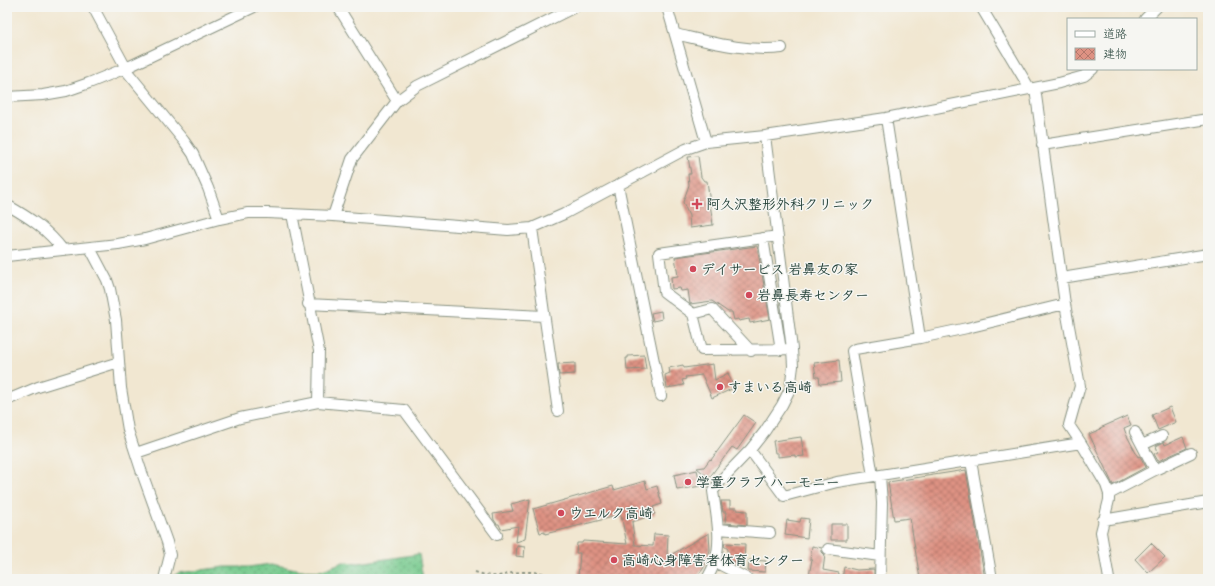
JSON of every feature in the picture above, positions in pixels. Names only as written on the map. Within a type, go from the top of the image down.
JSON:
[{"type":"street","points":[[93,7],[125,68],[193,154],[208,188],[219,219]]},
{"type":"street","points":[[8,98],[43,95],[66,91],[89,83],[125,68],[254,7]]},
{"type":"street","points":[[338,7],[397,101]]},
{"type":"street","points":[[333,216],[352,159],[397,101],[417,86],[575,7]]},
{"type":"street","points":[[667,7],[706,142]]},
{"type":"street","points":[[981,7],[1032,88],[1065,304],[1080,386],[1068,425],[1081,443],[1106,485],[1109,494],[1109,500],[1101,532],[1109,579]]},
{"type":"street","points":[[1146,18],[1155,8]]},
{"type":"street","points":[[676,34],[739,48],[765,50],[782,48]]},
{"type":"street","points":[[7,256],[90,248],[145,240],[219,219],[248,213],[333,216],[508,230],[532,228],[564,214],[686,149],[706,142],[765,136],[886,118],[1059,83],[1084,76],[1092,70]]},
{"type":"street","points":[[886,118],[920,338]]},
{"type":"street","points":[[1042,146],[1208,119]]},
{"type":"street","points":[[707,579],[715,562],[718,546],[718,529],[713,491],[765,431],[782,405],[790,389],[793,366],[792,349],[765,136]]},
{"type":"street","points":[[618,184],[661,396]]},
{"type":"street","points":[[7,205],[27,216],[52,236],[63,250]]},
{"type":"street","points":[[292,214],[308,304],[319,351],[318,402]]},
{"type":"street","points":[[532,228],[558,411]]},
{"type":"street","points":[[778,236],[659,253],[664,292],[693,314],[702,350],[751,351],[792,349]]},
{"type":"street","points":[[763,238],[780,350]]},
{"type":"street","points":[[90,248],[108,280],[110,289],[116,320],[121,388],[128,430],[167,542],[170,556],[164,579]]},
{"type":"street","points":[[1062,278],[1208,254]]},
{"type":"street","points":[[308,304],[544,316]]},
{"type":"street","points":[[880,579],[882,503],[852,351],[855,349],[967,328],[1065,304]]},
{"type":"street","points":[[693,314],[712,309],[751,351]]},
{"type":"street","points":[[7,400],[38,387],[119,362]]},
{"type":"street","points":[[136,453],[240,418],[318,402],[404,410],[496,535]]},
{"type":"street","points":[[1135,432],[1155,470]]},
{"type":"street","points":[[1142,445],[1162,436]]},
{"type":"street","points":[[750,450],[784,496],[837,482],[1081,443]]},
{"type":"street","points":[[1109,494],[1191,453]]},
{"type":"street","points":[[971,461],[992,579]]},
{"type":"street","points":[[1103,520],[1208,502]]},
{"type":"street","points":[[718,529],[770,533]]},
{"type":"street","points":[[828,549],[880,556]]},
{"type":"street","points":[[715,562],[748,579]]},
{"type":"path","points":[[475,572],[488,576],[496,576],[512,573],[533,572],[549,574],[558,579]]},
{"type":"green space","points":[[419,554],[423,579],[169,579],[178,573],[225,567],[248,567],[271,564],[301,570],[320,571],[343,562],[359,563]]},
{"type":"building","name":"阿久沢整形外科クリニック","points":[[698,156],[701,177],[704,181],[707,181],[713,225],[690,228],[689,216],[683,202],[689,185],[688,174],[691,174],[688,157]]},
{"type":"building","points":[[757,246],[770,319],[750,323],[749,319],[739,321],[738,319],[734,320],[732,312],[728,312],[712,301],[690,304],[688,290],[681,291],[680,288],[672,289],[671,277],[678,276],[675,257]]},
{"type":"building","points":[[661,311],[662,319],[653,321],[651,313]]},
{"type":"building","points":[[644,355],[646,369],[627,370],[626,358],[628,358],[628,356]]},
{"type":"building","points":[[839,360],[841,382],[820,384],[819,377],[816,377],[814,363]]},
{"type":"building","points":[[575,363],[575,374],[559,375],[558,364]]},
{"type":"building","points":[[713,364],[715,380],[728,373],[734,388],[712,398],[702,375],[685,377],[686,379],[682,380],[684,385],[667,388],[665,375],[670,373],[669,368],[683,365],[684,368]]},
{"type":"building","points":[[1170,407],[1176,422],[1158,430],[1152,415]]},
{"type":"building","points":[[744,415],[756,423],[737,450],[732,447],[709,478],[697,468],[704,467],[710,459],[711,460]]},
{"type":"building","points":[[1127,416],[1131,425],[1124,428],[1126,434],[1138,457],[1140,456],[1146,467],[1113,485],[1089,434]]},
{"type":"building","points":[[801,437],[804,456],[795,457],[795,455],[778,457],[778,453],[775,453],[773,441]]},
{"type":"building","points":[[1183,437],[1187,448],[1158,461],[1154,454],[1158,452],[1156,446],[1164,442],[1165,445]]},
{"type":"building","name":"学童クラブ ハーモニー","points":[[697,470],[701,486],[677,490],[674,475]]},
{"type":"building","points":[[966,470],[985,579],[920,579],[910,518],[894,520],[888,482]]},
{"type":"building","points":[[645,481],[647,489],[657,486],[662,504],[653,507],[655,514],[632,522],[635,545],[653,546],[654,534],[668,535],[667,557],[709,533],[710,550],[703,569],[695,579],[579,579],[580,553],[576,553],[577,543],[582,543],[583,541],[627,544],[621,515],[545,534],[545,532],[540,533],[533,509],[613,486],[614,490]]},
{"type":"building","points":[[530,499],[525,539],[516,542],[518,526],[501,529],[499,524],[497,524],[494,520],[493,514],[513,511],[511,504]]},
{"type":"building","points":[[721,501],[730,501],[730,508],[737,508],[737,510],[747,511],[747,525],[725,523],[726,512],[723,512]]},
{"type":"building","points":[[801,518],[809,519],[807,538],[785,535],[787,520],[800,522]]},
{"type":"building","points":[[831,524],[847,524],[847,540],[831,540]]},
{"type":"building","points":[[725,543],[745,544],[744,563],[728,561],[728,549],[724,546]]},
{"type":"building","points":[[1151,543],[1165,557],[1148,573],[1135,559]]},
{"type":"building","points":[[517,546],[525,547],[524,557],[516,556]]},
{"type":"building","points":[[812,546],[822,548],[822,552],[825,555],[823,570],[839,573],[838,579],[809,576],[812,559],[810,559]]},
{"type":"building","points":[[749,560],[766,561],[765,572],[748,571]]},
{"type":"building","points":[[844,567],[857,570],[874,569],[874,579],[842,579]]},
{"type":"place","name":"阿久沢整形外科クリニック","points":[[697,204]]},
{"type":"place","name":"デイサービス 岩鼻友の家","points":[[693,269]]},
{"type":"place","name":"岩鼻長寿センター","points":[[749,295]]},
{"type":"place","name":"すまいる高崎","points":[[720,387]]},
{"type":"place","name":"学童クラブ ハーモニー","points":[[688,482]]},
{"type":"place","name":"ウエルク高崎","points":[[561,513]]},
{"type":"place","name":"高崎心身障害者体育センター","points":[[614,560]]}]
